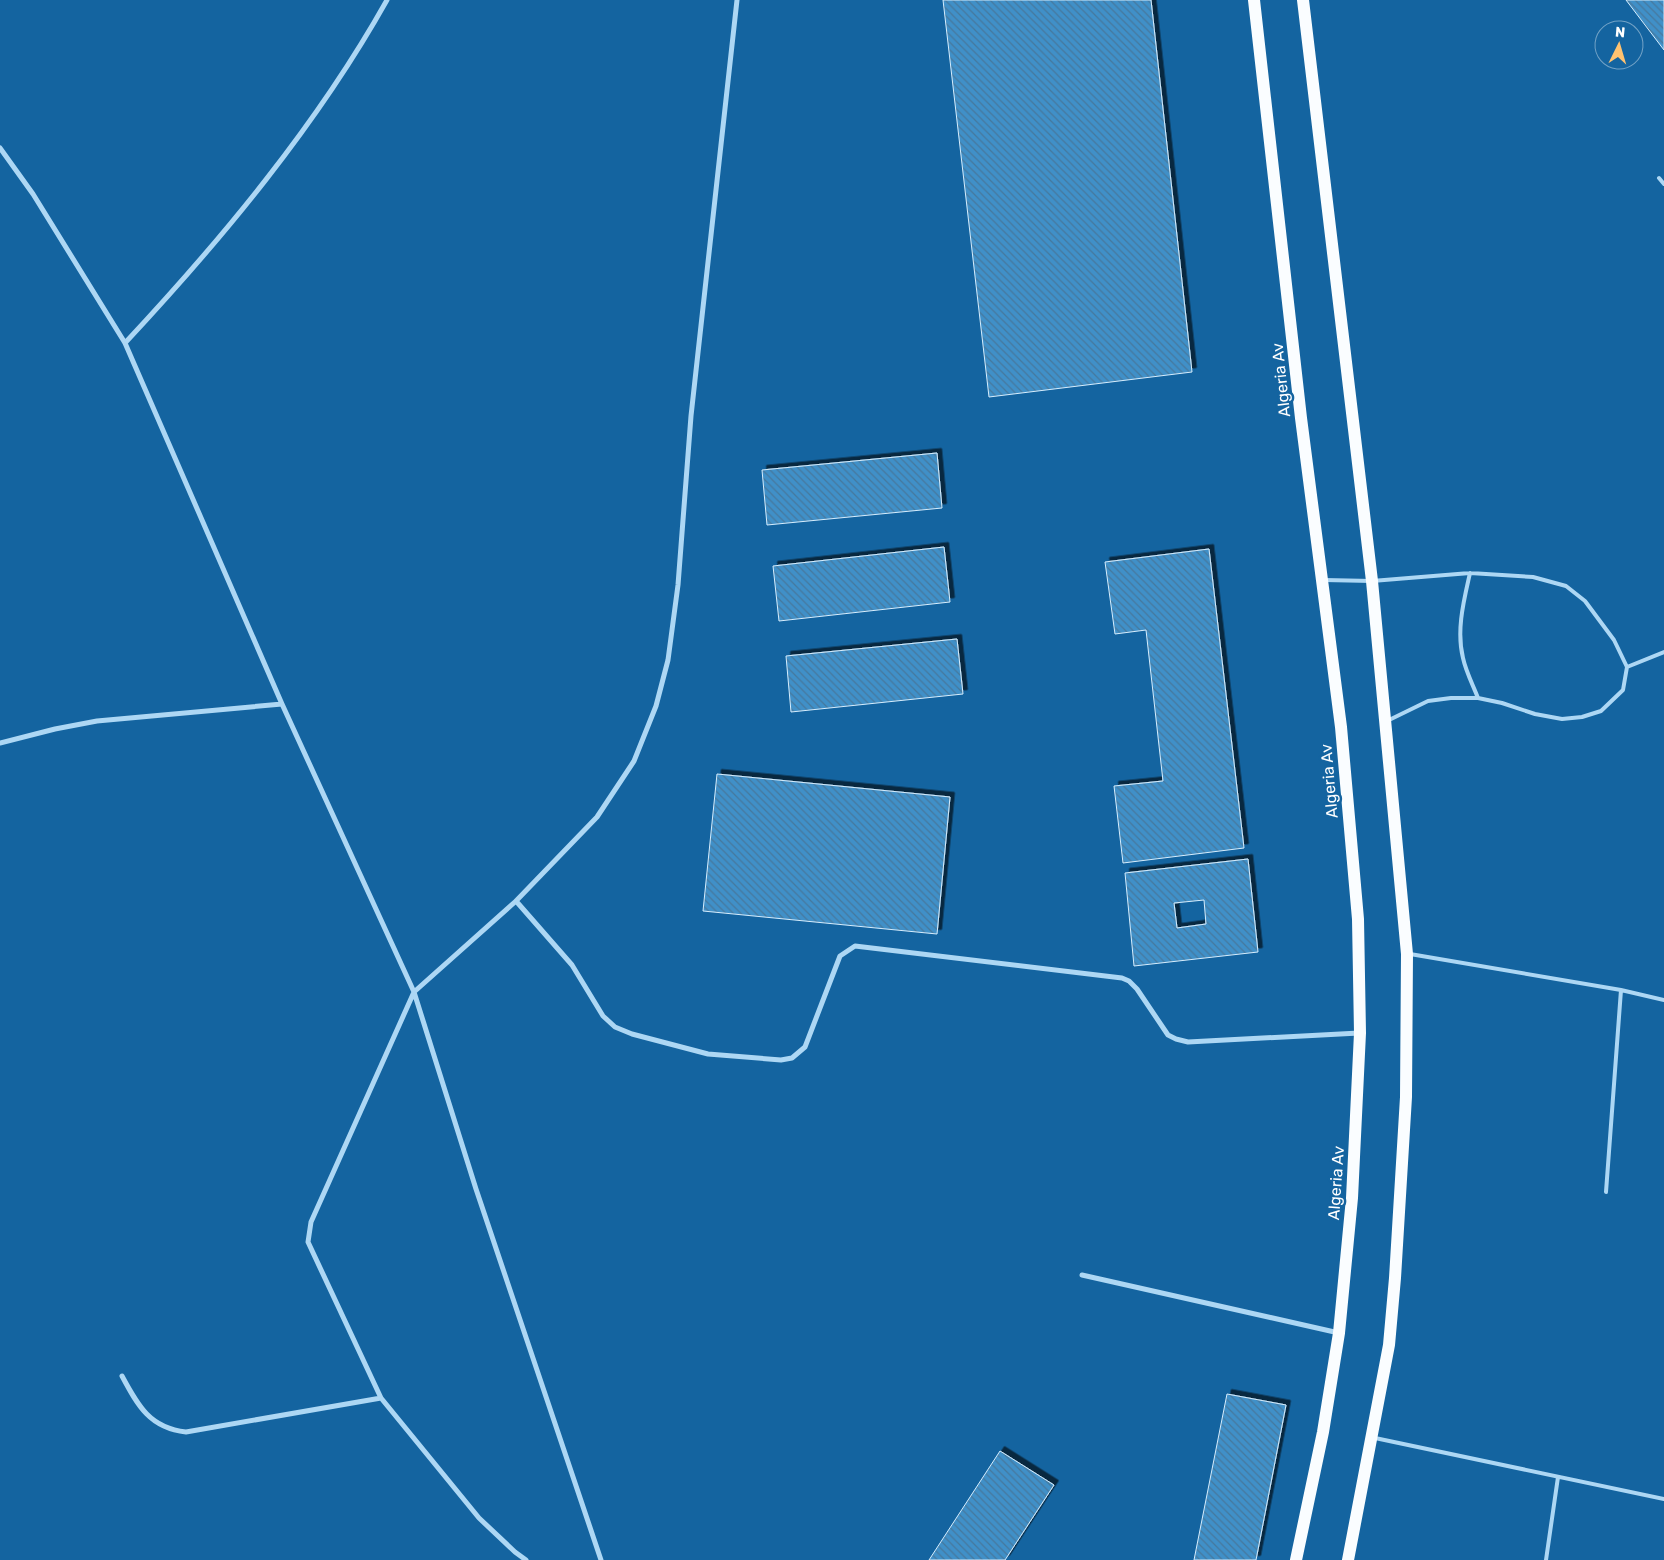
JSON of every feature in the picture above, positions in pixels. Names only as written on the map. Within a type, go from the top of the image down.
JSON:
[{"type":"main road","name":"Algeria Av","points":[[1254,0],[1301,418],[1341,727],[1358,919],[1360,1033],[1352,1198],[1339,1333],[1323,1432],[1296,1560]]},
{"type":"main road","points":[[1303,0],[1372,580],[1407,954],[1406,1098],[1389,1345],[1348,1560]]},
{"type":"street","points":[[125,343],[206,254],[307,125],[365,40],[387,0]]},
{"type":"street","points":[[526,1560],[479,1518],[382,1398],[308,1242],[311,1222],[414,992],[516,901],[597,817],[634,761],[656,706],[668,660],[678,585],[691,416],[738,0]]},
{"type":"street","points":[[0,148],[33,194],[125,343],[282,704],[414,992],[476,1189],[601,1560]]},
{"type":"street","points":[[0,743],[97,721],[282,704]]},
{"type":"street","points":[[516,901],[572,965],[603,1016],[615,1026],[632,1034],[708,1054],[780,1060],[792,1058],[805,1047],[840,956],[855,946],[1122,978],[1129,981],[1137,989],[1168,1035],[1188,1042],[1360,1033]]},
{"type":"street","points":[[1082,1275],[1339,1333]]},
{"type":"street","points":[[122,1376],[136,1401],[153,1420],[171,1430],[186,1432],[382,1398]]},
{"type":"lane","points":[[1659,178],[1664,184]]},
{"type":"lane","points":[[1322,580],[1372,580],[1470,573],[1533,576],[1566,586],[1585,601],[1614,640],[1627,667],[1624,690],[1601,711],[1582,717],[1562,719],[1535,714],[1502,703],[1478,698],[1451,698],[1428,701],[1386,722]]},
{"type":"lane","points":[[1470,573],[1464,600],[1460,636],[1463,659],[1478,698]]},
{"type":"lane","points":[[1627,667],[1664,652]]},
{"type":"lane","points":[[1407,954],[1620,990],[1664,1000]]},
{"type":"lane","points":[[1606,1192],[1620,990]]},
{"type":"lane","points":[[1372,1438],[1664,1499]]},
{"type":"lane","points":[[1546,1560],[1558,1477]]},
{"type":"building","points":[[943,0],[1151,0],[1192,372],[989,397]]},
{"type":"building","points":[[1626,0],[1664,0],[1664,50],[1644,24],[1644,20],[1641,20]]},
{"type":"building","points":[[937,453],[942,508],[767,525],[762,470]]},
{"type":"building","points":[[944,547],[950,602],[779,621],[773,566]]},
{"type":"building","points":[[1209,549],[1244,848],[1123,863],[1114,786],[1163,781],[1146,630],[1115,634],[1105,562]]},
{"type":"building","points":[[957,639],[963,694],[791,712],[786,656]]},
{"type":"building","points":[[717,774],[950,797],[937,934],[703,911]]},
{"type":"building","points":[[1248,859],[1258,952],[1134,966],[1125,873]],"holes":[[[1204,900],[1206,924],[1177,928],[1174,903]]]},
{"type":"building","points":[[1227,1394],[1286,1405],[1256,1560],[1194,1560]]},
{"type":"building","points":[[1000,1451],[1054,1485],[1005,1560],[929,1560]]}]
